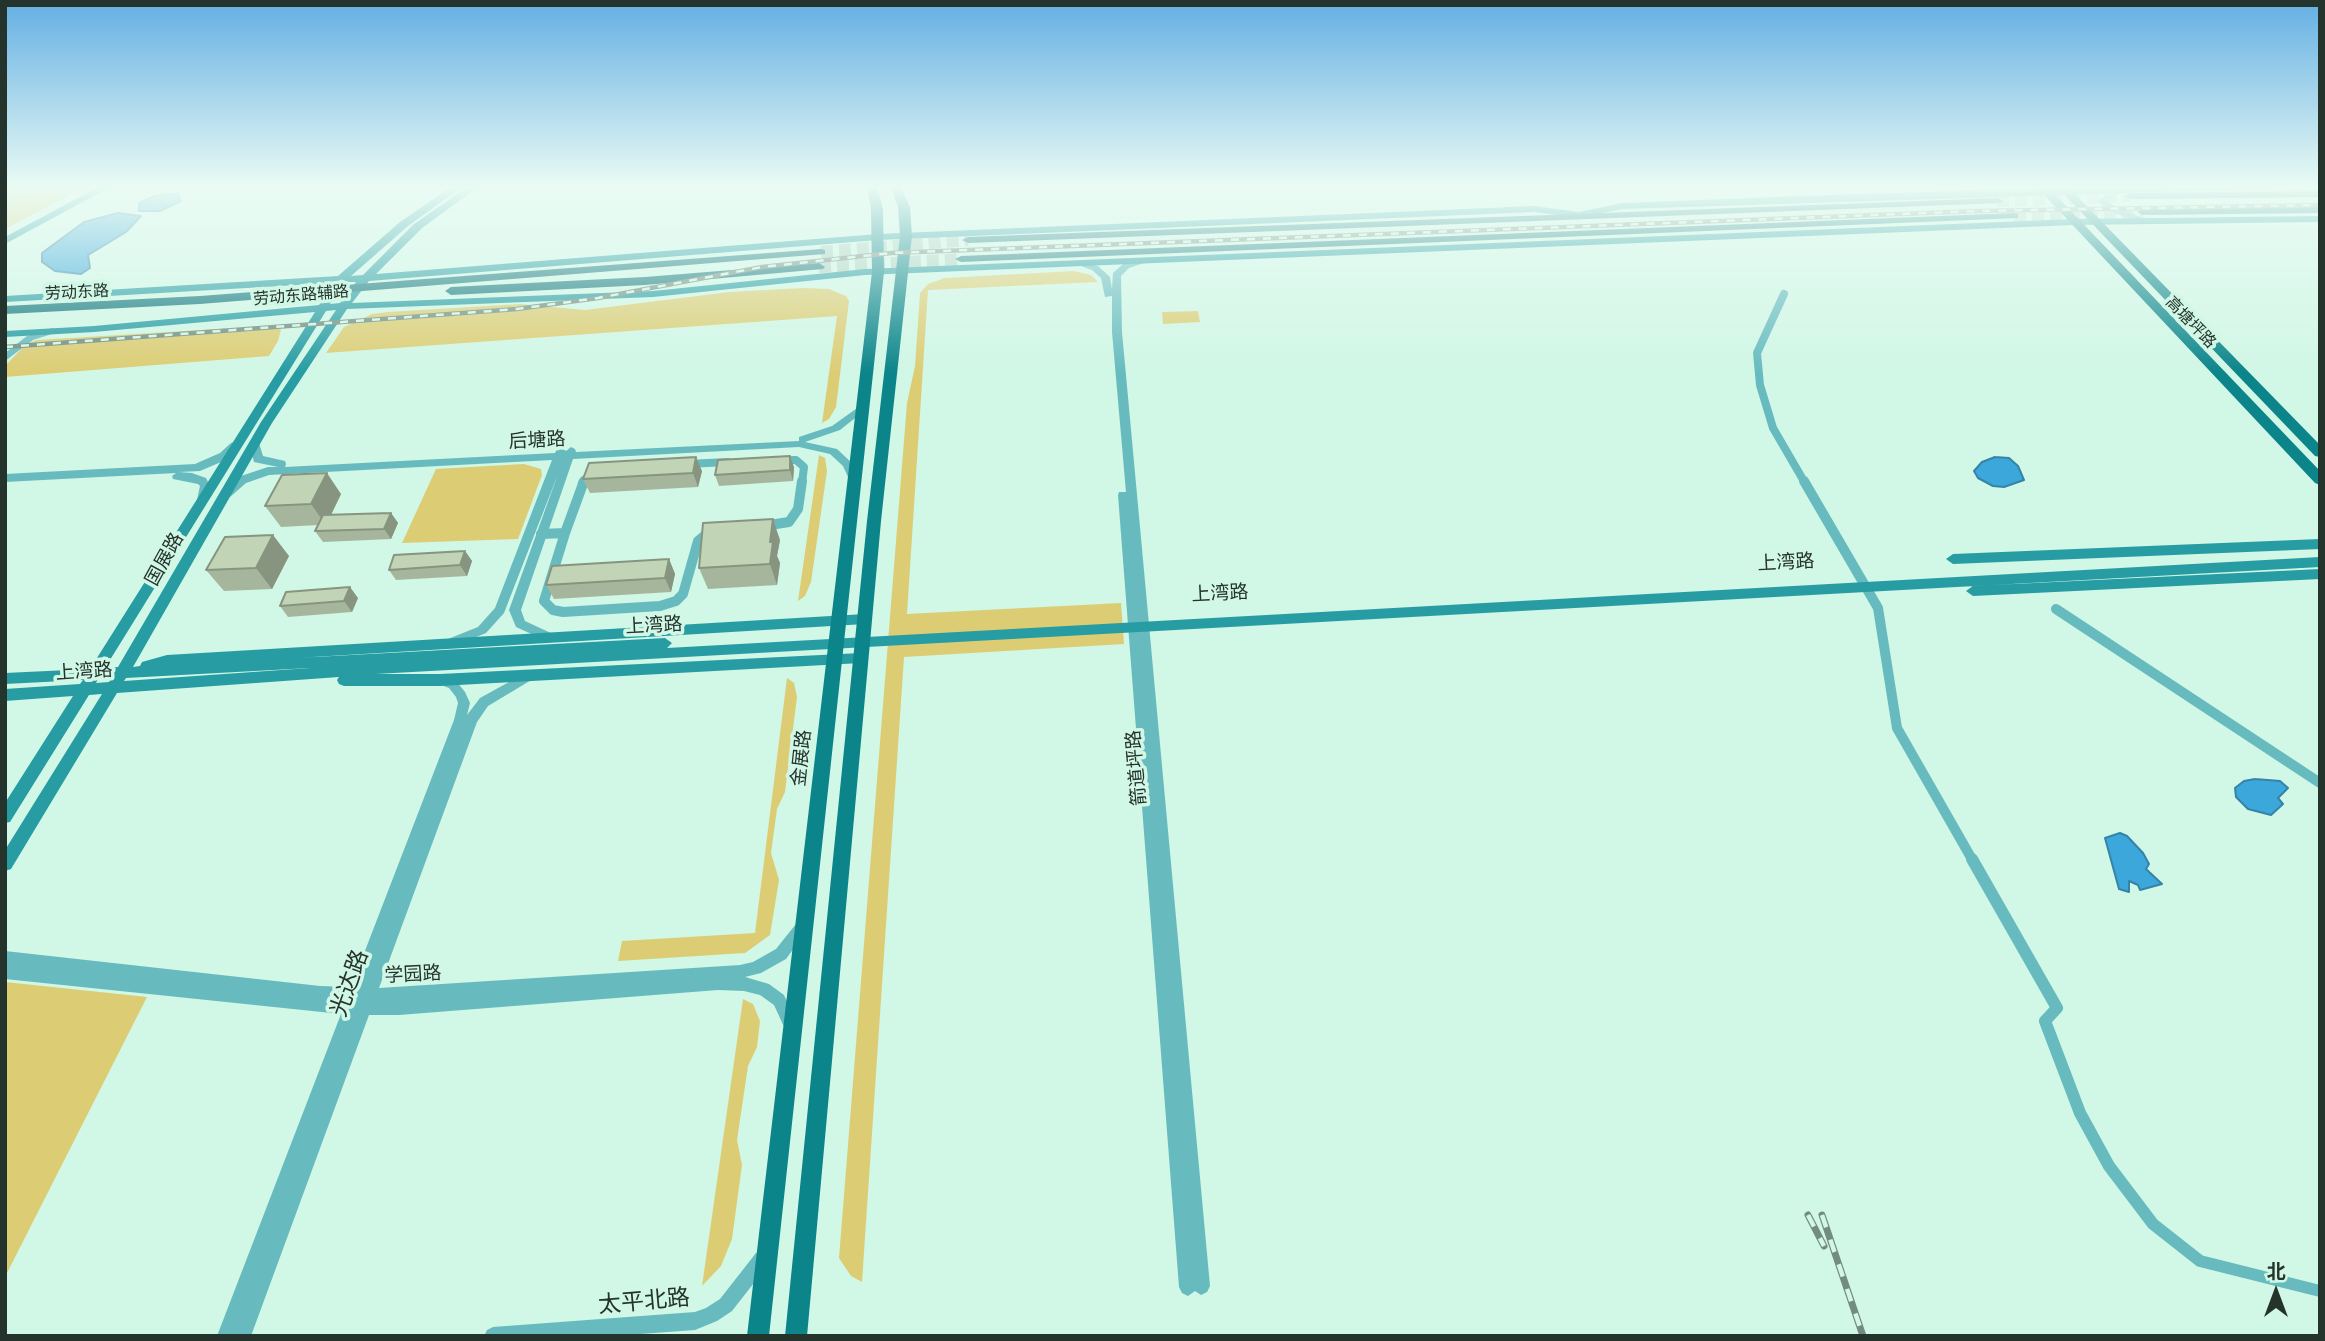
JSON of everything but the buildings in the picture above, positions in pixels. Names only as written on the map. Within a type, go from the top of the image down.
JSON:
[{"type":"highway","points":[[961,259],[1220,248]]},
{"type":"highway","name":"劳动东路","points":[[6,329],[197,305],[821,252]]},
{"type":"highway","name":"劳动东路","points":[[354,292],[645,281],[819,267]]},
{"type":"highway","name":"劳动东路","points":[[5,310],[197,305]]},
{"type":"main road","name":"国展路","points":[[5,817],[331,294],[380,248]]},
{"type":"main road","name":"国展路","points":[[5,864],[122,673],[254,443],[354,292],[397,248]]},
{"type":"main road","name":"劳动东路辅路","points":[[6,329],[52,331],[331,294],[777,248]]},
{"type":"main road","name":"金展路","points":[[758,1336],[878,248]]},
{"type":"main road","points":[[796,1336],[861,658],[905,248]]},
{"type":"main road","name":"劳动东路辅路","points":[[354,292],[653,295],[877,272],[1445,248]]},
{"type":"main road","name":"高塘坪路","points":[[2098,248],[2320,480]]},
{"type":"main road","name":"高塘坪路","points":[[2121,248],[2320,453]]},
{"type":"main road","name":"劳动东路辅路","points":[[5,299],[331,294]]},
{"type":"main road","points":[[1953,559],[2320,544]]},
{"type":"main road","name":"上湾路","points":[[5,679],[692,647],[2206,563],[2320,553]]},
{"type":"main road","name":"上湾路","points":[[2206,563],[2320,562]]},
{"type":"main road","points":[[1973,591],[2320,574]]},
{"type":"main road","name":"上湾路","points":[[122,673],[166,660],[865,619]]},
{"type":"main road","name":"上湾路","points":[[5,695],[692,647]]},
{"type":"main road","name":"上湾路","points":[[290,677],[440,680],[861,658]]},
{"type":"street","name":"箭道坪路","points":[[1080,264],[1095,268],[1107,282],[1194,1287],[1117,332],[1116,275],[1126,266],[1141,261]]},
{"type":"street","points":[[1784,294],[1757,353],[1760,385],[1773,428],[1878,608],[1898,728],[2057,1008],[2045,1021],[2080,1113],[2109,1166],[2152,1224],[2200,1261],[2320,1291]]},
{"type":"street","points":[[5,356],[16,341],[6,329]]},
{"type":"street","points":[[5,356],[30,338],[52,331]]},
{"type":"street","name":"后塘路","points":[[221,499],[242,480],[259,472],[807,439],[836,428],[860,409]]},
{"type":"street","name":"后塘路","points":[[254,443],[258,459],[272,464],[808,444],[826,447],[838,454],[852,474]]},
{"type":"street","points":[[5,478],[196,468],[224,456],[236,445]]},
{"type":"street","points":[[553,637],[528,630],[520,624],[515,610],[565,453]]},
{"type":"street","points":[[447,644],[482,630],[500,610],[565,453]]},
{"type":"street","points":[[752,526],[789,522],[798,509],[804,467],[796,460],[768,460]]},
{"type":"street","points":[[675,465],[741,462]]},
{"type":"street","points":[[601,469],[585,478],[565,533],[544,601],[553,610],[563,612],[660,606],[676,601],[683,594],[698,541],[707,533],[721,528]]},
{"type":"street","points":[[5,485],[185,476],[197,479],[205,486],[202,500]]},
{"type":"street","points":[[541,534],[565,533]]},
{"type":"street","points":[[2056,609],[2320,783]]},
{"type":"street","name":"光达路","points":[[226,1336],[471,720],[484,702],[533,675]]},
{"type":"street","name":"光达路","points":[[242,1336],[462,713],[464,703],[457,688],[440,680]]},
{"type":"street","name":"学园路","points":[[5,958],[360,1001],[740,972],[756,968],[781,954],[790,947],[804,923]]},
{"type":"street","name":"学园路","points":[[5,972],[360,1001],[732,983],[754,986],[772,994],[785,1007],[792,1033]]},
{"type":"street","name":"太平北路","points":[[493,1336],[695,1321],[726,1305],[754,1272],[768,1250]]},
{"type":"shaded area","points":[[1074,271],[1091,275],[1098,282],[928,290],[907,614],[1121,603],[1124,644],[904,657],[862,1282],[851,1276],[839,1258],[907,403],[915,366],[920,293],[928,284],[945,278]]},
{"type":"shaded area","points":[[829,289],[846,296],[849,301],[836,407],[829,419],[822,423],[837,316],[326,353],[344,327],[372,314],[520,304],[585,310],[729,292]]},
{"type":"shaded area","points":[[1198,311],[1200,322],[1163,324],[1162,312]]},
{"type":"shaded area","points":[[276,326],[281,330],[269,356],[5,377],[5,366],[26,344],[37,340]]},
{"type":"shaded area","points":[[819,455],[825,458],[827,471],[811,582],[805,596],[798,601]]},
{"type":"shaded area","points":[[524,464],[541,469],[542,475],[518,539],[402,543],[436,469]]},
{"type":"shaded area","points":[[787,678],[794,683],[797,697],[785,792],[777,809],[771,853],[779,880],[770,935],[745,953],[618,961],[622,941],[755,933]]},
{"type":"shaded area","points":[[5,982],[147,997],[5,1277]]},
{"type":"shaded area","points":[[743,999],[753,1004],[760,1021],[757,1047],[748,1066],[737,1140],[742,1165],[732,1239],[721,1266],[702,1286]]},
{"type":"water","points":[[49,248],[100,248],[88,255],[90,268],[81,274],[55,271],[42,262],[42,253]]},
{"type":"water","points":[[1995,457],[2009,458],[2018,466],[2024,480],[2004,487],[1993,486],[1978,478],[1974,471],[1982,462]]},
{"type":"water","points":[[2244,781],[2280,781],[2288,788],[2278,798],[2283,804],[2271,815],[2248,809],[2236,797],[2235,788]]},
{"type":"water","points":[[2120,833],[2127,836],[2143,853],[2149,864],[2146,869],[2162,884],[2140,890],[2138,885],[2129,881],[2129,892],[2119,889],[2105,838]]},
{"type":"tunnel","points":[[821,252],[875,248]]},
{"type":"tunnel","points":[[819,267],[961,259]]},
{"type":"railway","points":[[5,347],[517,309],[598,298],[762,267],[891,253],[1031,248]]},
{"type":"railway","points":[[1808,1215],[1824,1246]]},
{"type":"railway","points":[[1822,1215],[1863,1336]]}]
